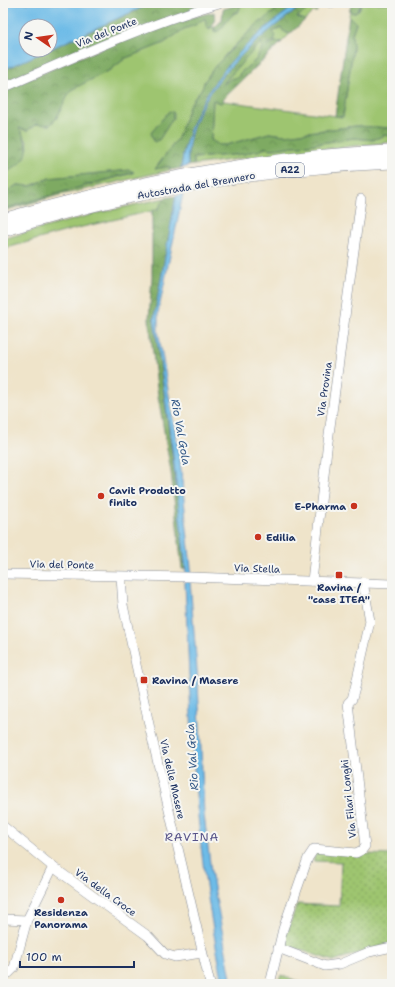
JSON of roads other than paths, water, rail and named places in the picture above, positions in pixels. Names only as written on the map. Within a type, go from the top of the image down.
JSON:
[{"type":"highway","name":"Autostrada del Brennero","points":[[3,230],[190,179],[300,158],[392,152]]},
{"type":"highway","name":"Autostrada del Brennero","points":[[190,179],[392,162]]},
{"type":"highway","name":"Autostrada del Brennero","points":[[3,220],[86,197],[168,184]]},
{"type":"street","name":"Via del Ponte","points":[[3,88],[162,22],[220,3]]},
{"type":"street","points":[[330,3],[343,3]]},
{"type":"street","name":"Via Provina","points":[[312,582],[326,449],[362,199]]},
{"type":"street","name":"Via del Ponte","points":[[3,574],[121,577]]},
{"type":"street","name":"Via Stella","points":[[121,577],[188,577],[392,584]]},
{"type":"street","name":"Via delle Masere","points":[[121,577],[121,591],[130,636],[210,984]]},
{"type":"street","name":"Via Filari Longhi","points":[[270,984],[278,948],[308,858],[314,849],[356,852],[362,850],[365,846],[348,704],[352,699],[355,688],[370,620],[363,582]]},
{"type":"street","name":"Via della Croce","points":[[3,826],[53,867],[148,936],[165,954],[176,957],[202,953]]},
{"type":"street","points":[[3,975],[9,973],[14,968],[27,920],[53,867]]},
{"type":"street","points":[[3,919],[27,920]]},
{"type":"street","points":[[278,948],[325,966],[340,964],[370,952],[392,947]]},
{"type":"water","points":[[3,3],[152,3],[58,45],[58,18],[18,18],[18,58],[30,58],[3,70]]},
{"type":"water","points":[[299,3],[306,3],[286,17],[245,52],[226,72],[210,93],[197,116],[190,140],[188,166],[181,168],[186,142],[195,117],[207,94],[222,73],[257,35]]},
{"type":"water","points":[[183,194],[158,313],[158,330],[180,461],[191,568],[190,581],[198,683],[204,815],[211,871],[232,984],[223,984],[202,856],[192,742],[185,583],[186,571],[173,456],[154,318],[176,196]]},
{"type":"place","name":"Cavit Prodotto finito","points":[[101,496]]},
{"type":"place","name":"E-Pharma","points":[[354,506]]},
{"type":"place","name":"Edilia","points":[[258,537]]},
{"type":"place","name":"Ravina / \"case ITEA\"","points":[[339,575]]},
{"type":"place","name":"Ravina / Masere","points":[[144,680]]},
{"type":"place","name":"Residenza Panorama","points":[[61,900]]},
{"type":"district","name":"RAVINA","points":[[192,837]]},
{"type":"water label","name":"Rio Val Gola","points":[[181,432]]},
{"type":"water label","name":"Rio Val Gola","points":[[192,757]]}]
